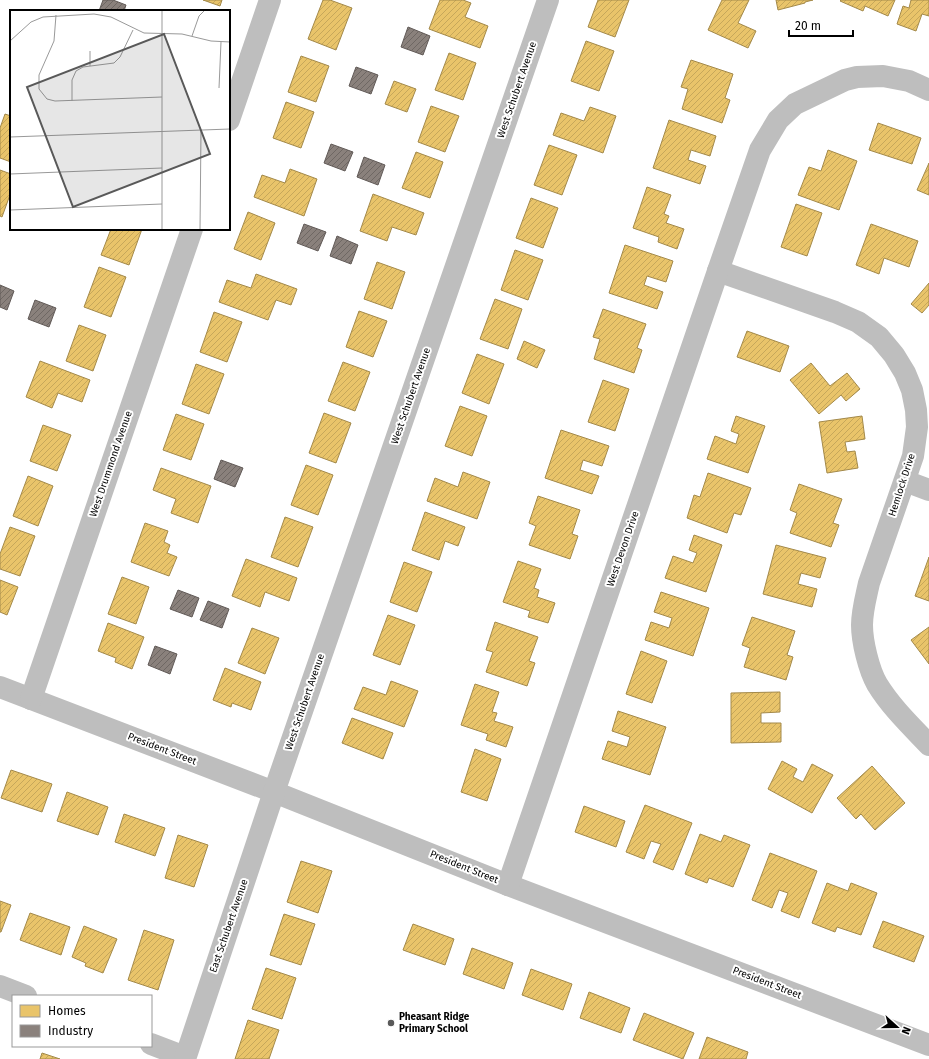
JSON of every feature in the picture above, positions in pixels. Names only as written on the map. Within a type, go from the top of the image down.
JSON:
[{"type":"street","points":[[230,117],[270,0]]},
{"type":"street","name":"West Schubert Avenue","points":[[274,792],[548,0]]},
{"type":"street","name":"West Devon Drive","points":[[508,885],[760,150],[778,120],[795,104],[845,80],[857,77],[883,76],[909,81],[929,90]]},
{"type":"street","name":"West Drummond Avenue","points":[[31,699],[192,230]]},
{"type":"street","name":"Hemlock Drive","points":[[718,271],[836,312],[858,322],[879,337],[894,355],[905,373],[912,390],[916,410],[917,427],[913,456],[869,583],[864,604],[862,626],[868,662],[877,684],[892,704],[929,745]]},
{"type":"street","points":[[905,481],[929,490]]},
{"type":"street","name":"President Street","points":[[0,687],[274,792],[508,885],[929,1045]]},
{"type":"street","name":"East Schubert Avenue","points":[[185,1058],[274,792]]},
{"type":"street","points":[[0,986],[23,995]]},
{"type":"street","points":[[152,1044],[185,1058]]},
{"type":"building: Homes","points":[[203,0],[222,0],[220,6]]},
{"type":"building: Homes","points":[[323,0],[330,0],[352,8],[336,50],[308,39]]},
{"type":"building: Homes","points":[[440,0],[463,0],[471,3],[465,17],[488,26],[480,48],[429,29]]},
{"type":"building: Homes","points":[[598,0],[629,0],[615,37],[588,27]]},
{"type":"building: Homes","points":[[722,0],[749,0],[738,23],[756,31],[748,48],[708,30]]},
{"type":"building: Homes","points":[[776,0],[813,0],[778,10]]},
{"type":"building: Homes","points":[[895,0],[888,16],[865,6],[863,11],[840,1]]},
{"type":"building: Homes","points":[[911,0],[929,0],[929,16],[922,14],[916,31],[897,24],[903,6],[909,8]]},
{"type":"building: Homes","points":[[586,41],[614,51],[599,91],[571,81]]},
{"type":"building: Homes","points":[[449,53],[476,63],[463,100],[435,90]]},
{"type":"building: Homes","points":[[301,56],[329,66],[316,102],[288,92]]},
{"type":"building: Homes","points":[[691,60],[733,74],[725,98],[730,100],[722,123],[682,109],[688,89],[681,87]]},
{"type":"building: Homes","points":[[394,81],[416,89],[407,112],[385,104]]},
{"type":"building: Homes","points":[[286,102],[314,112],[301,148],[273,138]]},
{"type":"building: Homes","points":[[431,106],[459,116],[445,152],[418,142]]},
{"type":"building: Homes","points":[[590,107],[616,116],[603,153],[553,135],[561,113],[584,121]]},
{"type":"building: Homes","points":[[5,114],[10,116],[10,162],[0,158],[0,128]]},
{"type":"building: Homes","points":[[669,120],[716,136],[710,156],[691,150],[688,160],[706,166],[700,184],[653,168]]},
{"type":"building: Homes","points":[[878,123],[921,138],[912,164],[869,150]]},
{"type":"building: Homes","points":[[549,145],[577,155],[562,195],[534,185]]},
{"type":"building: Homes","points":[[828,150],[857,161],[839,210],[798,195],[809,167],[821,171]]},
{"type":"building: Homes","points":[[416,152],[443,162],[430,198],[402,188]]},
{"type":"building: Homes","points":[[929,163],[929,195],[917,190]]},
{"type":"building: Homes","points":[[290,169],[317,179],[304,216],[254,197],[262,175],[285,183]]},
{"type":"building: Homes","points":[[0,170],[10,174],[10,195],[2,217],[0,216]]},
{"type":"building: Homes","points":[[647,187],[671,195],[664,214],[669,216],[666,223],[684,229],[677,249],[658,242],[659,237],[633,228]]},
{"type":"building: Homes","points":[[373,194],[424,213],[416,235],[392,227],[387,241],[360,231]]},
{"type":"building: Homes","points":[[531,198],[558,208],[543,248],[516,238]]},
{"type":"building: Homes","points":[[796,204],[822,213],[807,256],[781,247]]},
{"type":"building: Homes","points":[[248,212],[275,223],[261,260],[234,249]]},
{"type":"building: Homes","points":[[871,224],[918,241],[909,267],[884,258],[879,274],[856,265]]},
{"type":"building: Homes","points":[[111,230],[142,230],[129,265],[101,255]]},
{"type":"building: Homes","points":[[625,245],[673,261],[666,282],[647,276],[644,285],[663,292],[657,309],[609,293]]},
{"type":"building: Homes","points":[[515,250],[543,260],[528,300],[501,290]]},
{"type":"building: Homes","points":[[377,262],[405,272],[392,309],[364,299]]},
{"type":"building: Homes","points":[[99,267],[126,277],[111,317],[84,307]]},
{"type":"building: Homes","points":[[256,274],[297,289],[291,305],[276,300],[268,320],[219,302],[227,280],[251,288]]},
{"type":"building: Homes","points":[[929,283],[929,305],[922,313],[911,304]]},
{"type":"building: Homes","points":[[495,299],[522,309],[508,349],[480,339]]},
{"type":"building: Homes","points":[[603,309],[646,324],[637,348],[642,350],[634,373],[594,359],[600,339],[593,337]]},
{"type":"building: Homes","points":[[359,311],[387,321],[373,357],[346,347]]},
{"type":"building: Homes","points":[[214,312],[242,322],[227,362],[200,352]]},
{"type":"building: Homes","points":[[79,325],[106,335],[93,371],[66,361]]},
{"type":"building: Homes","points":[[747,331],[789,346],[780,372],[737,357]]},
{"type":"building: Homes","points":[[524,341],[545,350],[537,368],[517,359]]},
{"type":"building: Homes","points":[[477,354],[504,364],[489,404],[462,393]]},
{"type":"building: Homes","points":[[40,361],[90,380],[82,402],[58,393],[52,408],[26,397]]},
{"type":"building: Homes","points":[[343,362],[370,372],[355,411],[328,401]]},
{"type":"building: Homes","points":[[811,363],[830,386],[847,373],[860,389],[846,401],[841,395],[819,414],[790,380]]},
{"type":"building: Homes","points":[[196,364],[224,374],[209,414],[182,404]]},
{"type":"building: Homes","points":[[603,380],[629,389],[615,431],[588,422]]},
{"type":"building: Homes","points":[[460,406],[487,416],[472,456],[445,446]]},
{"type":"building: Homes","points":[[324,413],[351,423],[336,463],[309,453]]},
{"type":"building: Homes","points":[[176,414],[204,424],[191,460],[163,450]]},
{"type":"building: Homes","points":[[736,416],[765,426],[748,473],[707,459],[715,436],[736,444],[739,434],[731,431]]},
{"type":"building: Homes","points":[[862,416],[865,439],[845,442],[847,452],[855,451],[858,468],[827,473],[819,422]]},
{"type":"building: Homes","points":[[43,425],[71,435],[57,471],[30,461]]},
{"type":"building: Homes","points":[[561,430],[609,446],[602,466],[583,460],[580,470],[599,476],[592,494],[545,478]]},
{"type":"building: Homes","points":[[306,465],[333,475],[318,515],[291,505]]},
{"type":"building: Homes","points":[[161,468],[211,486],[198,523],[171,513],[176,499],[153,490]]},
{"type":"building: Homes","points":[[463,472],[490,482],[477,519],[427,501],[435,478],[458,487]]},
{"type":"building: Homes","points":[[708,473],[751,488],[741,515],[734,513],[727,533],[687,518],[694,495],[700,497]]},
{"type":"building: Homes","points":[[28,476],[53,486],[38,526],[13,516]]},
{"type":"building: Homes","points":[[799,484],[842,499],[833,523],[839,525],[831,547],[790,533],[797,513],[790,510]]},
{"type":"building: Homes","points":[[538,496],[580,510],[572,534],[578,536],[570,559],[529,545],[536,526],[529,523]]},
{"type":"building: Homes","points":[[425,512],[465,527],[458,546],[445,541],[439,560],[412,550]]},
{"type":"building: Homes","points":[[285,517],[313,527],[298,567],[271,557]]},
{"type":"building: Homes","points":[[145,523],[168,531],[164,542],[170,545],[167,553],[177,557],[169,576],[131,562]]},
{"type":"building: Homes","points":[[10,527],[35,536],[20,576],[0,569],[0,554]]},
{"type":"building: Homes","points":[[694,535],[722,545],[706,592],[665,578],[673,556],[693,563],[697,553],[689,550]]},
{"type":"building: Homes","points":[[776,545],[826,558],[820,578],[801,573],[798,584],[817,589],[812,607],[763,594]]},
{"type":"building: Homes","points":[[929,557],[929,601],[915,596]]},
{"type":"building: Homes","points":[[246,559],[297,578],[289,601],[265,592],[260,607],[232,596]]},
{"type":"building: Homes","points":[[518,561],[541,569],[534,588],[539,590],[537,597],[555,603],[548,623],[528,617],[530,611],[503,602]]},
{"type":"building: Homes","points":[[404,562],[432,572],[417,612],[390,602]]},
{"type":"building: Homes","points":[[122,577],[149,587],[136,624],[108,614]]},
{"type":"building: Homes","points":[[0,580],[18,587],[7,615],[0,612]]},
{"type":"building: Homes","points":[[661,592],[709,608],[693,656],[645,640],[651,622],[669,628],[672,618],[654,612]]},
{"type":"building: Homes","points":[[388,615],[415,625],[400,665],[373,655]]},
{"type":"building: Homes","points":[[752,617],[795,631],[787,655],[793,657],[786,680],[744,667],[750,648],[742,645]]},
{"type":"building: Homes","points":[[495,622],[538,637],[529,661],[535,663],[527,686],[486,672],[493,652],[486,650]]},
{"type":"building: Homes","points":[[108,623],[144,637],[132,669],[115,662],[116,658],[98,651]]},
{"type":"building: Homes","points":[[929,627],[929,664],[911,640]]},
{"type":"building: Homes","points":[[252,628],[279,638],[265,674],[238,663]]},
{"type":"building: Homes","points":[[641,651],[667,661],[652,703],[626,694]]},
{"type":"building: Homes","points":[[225,668],[261,682],[251,710],[232,703],[231,707],[213,700]]},
{"type":"building: Homes","points":[[391,681],[418,691],[404,727],[354,709],[363,687],[386,695]]},
{"type":"building: Homes","points":[[475,684],[499,692],[492,712],[497,713],[494,721],[513,727],[506,747],[486,740],[488,734],[461,725]]},
{"type":"building: Homes","points":[[780,692],[780,712],[761,713],[761,723],[781,723],[781,742],[731,743],[731,693]]},
{"type":"building: Homes","points":[[618,711],[666,727],[650,775],[602,759],[608,741],[627,747],[630,737],[612,731]]},
{"type":"building: Homes","points":[[352,718],[393,733],[383,759],[342,743]]},
{"type":"building: Homes","points":[[475,749],[501,759],[487,801],[461,792]]},
{"type":"building: Homes","points":[[782,761],[797,769],[793,777],[803,782],[812,764],[833,775],[812,813],[768,789]]},
{"type":"building: Homes","points":[[872,766],[905,803],[875,830],[861,814],[856,819],[837,798]]},
{"type":"building: Homes","points":[[11,770],[52,784],[42,812],[1,798]]},
{"type":"building: Homes","points":[[67,792],[108,807],[98,835],[57,821]]},
{"type":"building: Homes","points":[[645,805],[692,823],[673,870],[653,862],[661,844],[651,841],[644,859],[626,852]]},
{"type":"building: Homes","points":[[584,806],[625,821],[616,847],[575,832]]},
{"type":"building: Homes","points":[[124,814],[165,828],[155,856],[115,842]]},
{"type":"building: Homes","points":[[700,834],[721,842],[724,835],[750,845],[733,887],[709,878],[707,883],[685,874]]},
{"type":"building: Homes","points":[[178,835],[208,845],[194,887],[165,878]]},
{"type":"building: Homes","points":[[770,853],[817,871],[799,918],[781,911],[788,893],[779,890],[772,908],[752,900]]},
{"type":"building: Homes","points":[[301,861],[332,871],[318,913],[287,902]]},
{"type":"building: Homes","points":[[827,883],[848,891],[851,883],[877,893],[861,935],[837,927],[835,932],[812,923]]},
{"type":"building: Homes","points":[[0,901],[11,905],[1,932],[0,932]]},
{"type":"building: Homes","points":[[30,913],[70,927],[61,955],[20,940]]},
{"type":"building: Homes","points":[[284,914],[315,924],[301,965],[270,955]]},
{"type":"building: Homes","points":[[883,921],[924,936],[914,962],[873,947]]},
{"type":"building: Homes","points":[[413,924],[454,939],[445,965],[403,950]]},
{"type":"building: Homes","points":[[84,926],[117,939],[103,973],[85,966],[86,963],[72,957]]},
{"type":"building: Homes","points":[[144,930],[174,940],[158,990],[128,980]]},
{"type":"building: Homes","points":[[472,948],[513,963],[504,989],[463,974]]},
{"type":"building: Homes","points":[[266,968],[296,978],[282,1019],[252,1009]]},
{"type":"building: Homes","points":[[531,969],[572,984],[563,1010],[522,995]]},
{"type":"building: Homes","points":[[589,992],[630,1008],[621,1033],[580,1018]]},
{"type":"building: Homes","points":[[644,1013],[694,1033],[683,1059],[633,1040]]},
{"type":"building: Homes","points":[[248,1020],[279,1030],[269,1059],[235,1059]]},
{"type":"building: Homes","points":[[707,1037],[748,1052],[746,1059],[699,1059]]},
{"type":"building: Homes","points":[[42,1053],[60,1059],[40,1059]]},
{"type":"building: Industry","points":[[103,0],[113,0],[126,5],[124,10],[99,10]]},
{"type":"building: Industry","points":[[408,27],[430,36],[423,55],[401,47]]},
{"type":"building: Industry","points":[[356,67],[378,75],[371,94],[349,86]]},
{"type":"building: Industry","points":[[331,144],[353,152],[345,171],[324,163]]},
{"type":"building: Industry","points":[[364,157],[385,165],[378,185],[357,177]]},
{"type":"building: Industry","points":[[304,224],[326,232],[318,251],[297,243]]},
{"type":"building: Industry","points":[[337,236],[358,245],[351,264],[330,256]]},
{"type":"building: Industry","points":[[0,285],[14,291],[7,310],[0,307]]},
{"type":"building: Industry","points":[[35,300],[56,308],[49,327],[28,319]]},
{"type":"building: Industry","points":[[221,460],[243,468],[235,487],[214,479]]},
{"type":"building: Industry","points":[[178,590],[199,598],[192,617],[170,609]]},
{"type":"building: Industry","points":[[208,601],[229,609],[222,628],[200,620]]},
{"type":"building: Industry","points":[[155,646],[177,654],[170,674],[148,665]]},
{"type":"place","name":"Pheasant Ridge Primary School","points":[[391,1023]]}]
